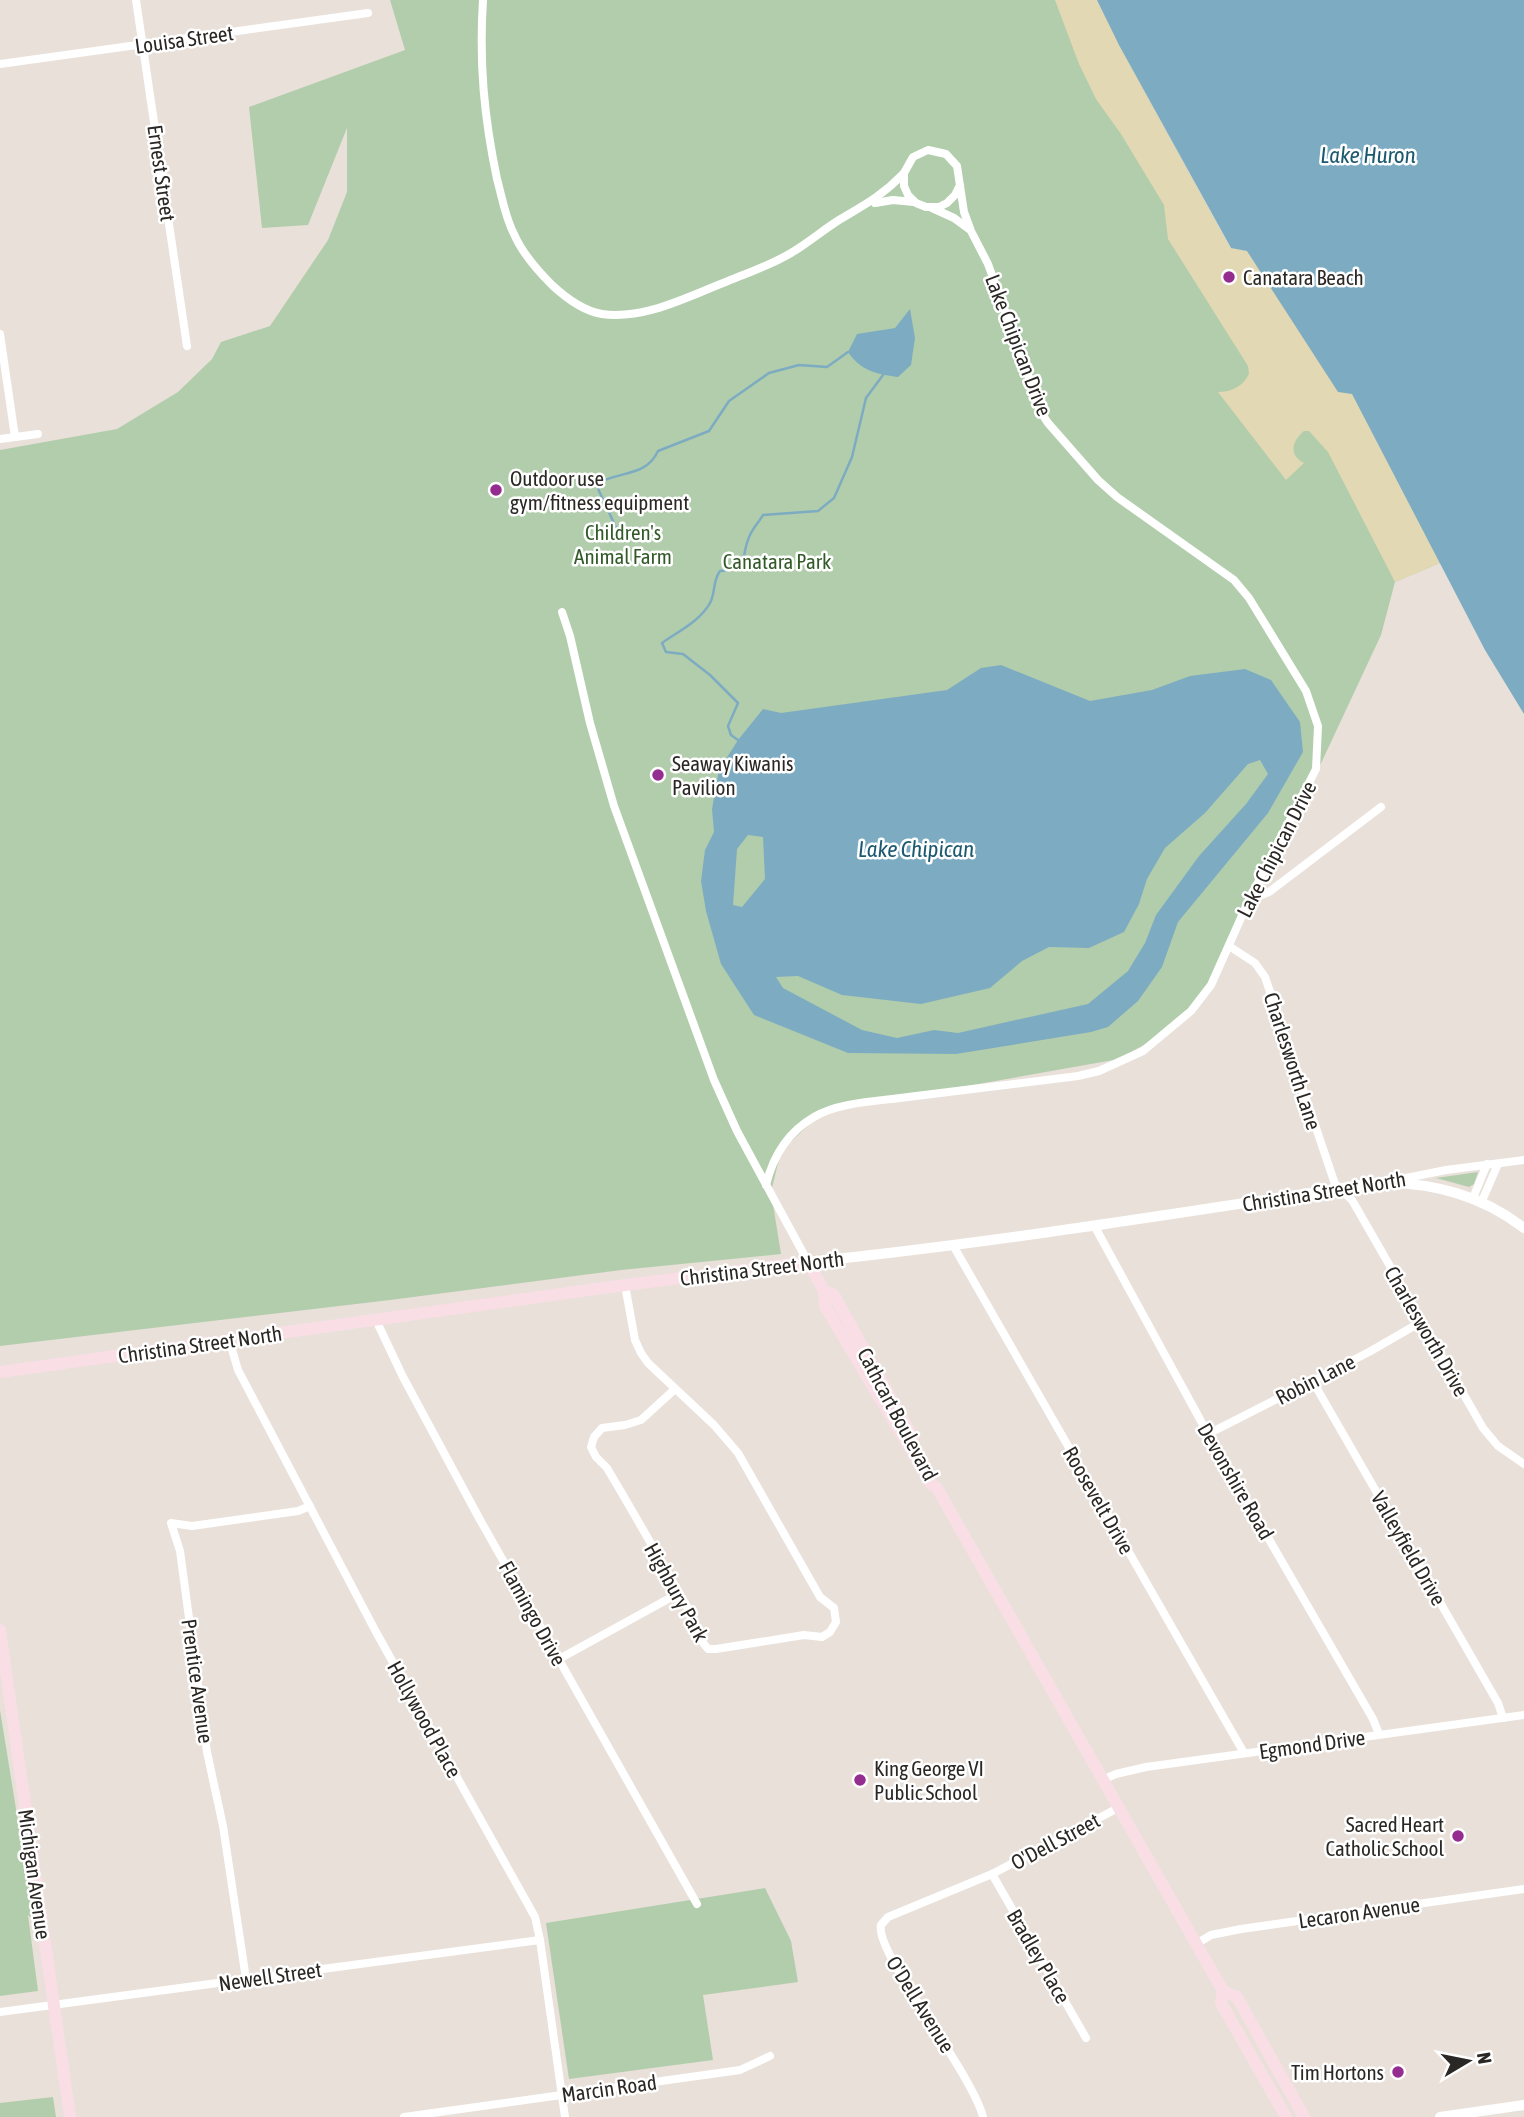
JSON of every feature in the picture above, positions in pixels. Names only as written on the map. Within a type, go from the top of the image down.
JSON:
[{"type":"main road","name":"Christina Street North","points":[[0,1372],[808,1262]]},
{"type":"main road","name":"Cathcart Boulevard","points":[[808,1262],[824,1291],[825,1306],[931,1484],[937,1488],[1223,1990]]},
{"type":"main road","name":"Michigan Avenue","points":[[0,1630],[70,2117]]},
{"type":"main road","points":[[1286,2117],[1221,2003],[1223,1990],[1237,1997],[1304,2117]]},
{"type":"street","name":"Ernest Street","points":[[136,0],[187,346]]},
{"type":"street","points":[[483,0],[483,96],[492,156],[514,234],[545,278],[577,304],[600,314],[645,311],[774,262],[803,246],[840,219],[869,204],[903,174]]},
{"type":"street","name":"Louisa Street","points":[[0,64],[368,13]]},
{"type":"street","points":[[914,202],[905,190],[903,174],[907,163],[926,150],[937,150],[956,163],[960,184],[950,201],[931,208]]},
{"type":"street","name":"Lake Chipican Drive","points":[[766,1185],[780,1148],[803,1124],[816,1115],[853,1104],[1078,1076],[1099,1071],[1143,1051],[1191,1012],[1211,985],[1249,900],[1316,769],[1318,726],[1306,691],[1249,598],[1234,580],[1117,497],[1091,472],[1042,414],[988,264],[971,231],[962,203],[960,184]]},
{"type":"street","points":[[869,204],[893,200],[914,202],[954,218],[971,231]]},
{"type":"street","points":[[0,334],[15,437]]},
{"type":"street","points":[[0,439],[38,434]]},
{"type":"street","points":[[562,612],[590,723],[623,832],[714,1080],[737,1131],[808,1262]]},
{"type":"street","points":[[1249,900],[1278,886],[1381,807]]},
{"type":"street","name":"Charlesworth Lane","points":[[1229,946],[1248,957],[1265,977],[1332,1178],[1340,1189]]},
{"type":"street","name":"Christina Street North","points":[[808,1262],[954,1247],[1095,1227],[1524,1160]]},
{"type":"street","points":[[1477,1200],[1487,1164]]},
{"type":"street","points":[[1477,1200],[1498,1164]]},
{"type":"street","points":[[1383,1182],[1432,1186],[1477,1200],[1524,1228]]},
{"type":"street","name":"Charlesworth Drive","points":[[1340,1189],[1352,1200],[1483,1428],[1498,1447],[1524,1464]]},
{"type":"street","name":"Devonshire Road","points":[[1095,1227],[1208,1434],[1373,1719],[1378,1734]]},
{"type":"street","name":"Roosevelt Drive","points":[[954,1247],[1244,1753]]},
{"type":"street","name":"Highbury Park","points":[[625,1285],[635,1340],[641,1353],[648,1363],[714,1425],[738,1453],[820,1597],[834,1608],[836,1622],[830,1632],[819,1638],[804,1635],[712,1649],[702,1642],[696,1624],[679,1593],[607,1468],[591,1447],[594,1437],[602,1428],[641,1420],[675,1389]]},
{"type":"street","name":"Flamingo Drive","points":[[376,1320],[420,1409],[696,1904]]},
{"type":"street","name":"Robin Lane","points":[[1208,1434],[1369,1352],[1421,1322]]},
{"type":"street","name":"Hollywood Place","points":[[229,1339],[239,1370],[376,1632],[531,1910],[540,1940],[565,2117]]},
{"type":"street","name":"Valleyfield Drive","points":[[1312,1380],[1498,1703],[1503,1718]]},
{"type":"street","name":"Prentice Avenue","points":[[246,1979],[223,1826],[208,1752],[180,1551],[171,1522],[192,1526],[298,1511],[310,1506]]},
{"type":"street","points":[[559,1658],[679,1593]]},
{"type":"street","name":"Egmond Drive","points":[[1102,1780],[1116,1774],[1146,1768],[1524,1715]]},
{"type":"street","name":"O'Dell Street","points":[[992,1874],[1118,1808]]},
{"type":"street","name":"Bradley Place","points":[[992,1874],[1086,2038]]},
{"type":"street","name":"O'Dell Avenue","points":[[983,2117],[963,2071],[894,1964],[880,1938],[879,1930],[888,1917],[992,1874]]},
{"type":"street","name":"Lecaron Avenue","points":[[1196,1944],[1206,1937],[1226,1932],[1524,1889]]},
{"type":"street","name":"Newell Street","points":[[0,2012],[540,1940]]},
{"type":"street","name":"Marcin Road","points":[[404,2117],[740,2070],[769,2056]]},
{"type":"street","points":[[1440,2117],[1524,2105]]},
{"type":"green space","name":"Canatara Park","points":[[390,0],[1097,0],[1230,248],[1247,251],[1338,391],[1352,394],[1440,563],[1395,582],[1381,635],[1211,985],[1173,1028],[1119,1059],[854,1106],[817,1117],[781,1151],[771,1192],[781,1254],[621,1270],[0,1346],[0,450],[117,429],[178,392],[212,359],[221,342],[270,326],[328,240],[347,192],[347,128],[308,225],[262,228],[249,107],[405,50]]},
{"type":"green space","points":[[1478,1172],[1474,1184],[1469,1187],[1436,1178]]},
{"type":"green space","points":[[0,1710],[34,1920],[28,1915],[38,1991],[0,1996]]},
{"type":"green space","points":[[765,1888],[791,1941],[798,1982],[703,1995],[713,2060],[569,2079],[546,1923]]},
{"type":"green space","points":[[53,2097],[56,2117],[0,2117],[0,2103]]},
{"type":"sand","name":"Canatara Beach","points":[[1055,0],[1097,0],[1230,248],[1247,251],[1338,391],[1352,394],[1440,563],[1395,582],[1328,452],[1309,431],[1300,435],[1294,448],[1296,456],[1304,463],[1286,480],[1218,392],[1240,385],[1249,374],[1248,366],[1168,239],[1164,205],[1121,134],[1096,99],[1079,64]]},
{"type":"water","name":"Lake Huron","points":[[1097,0],[1524,0],[1524,714],[1485,650],[1352,394],[1338,392],[1247,251],[1231,248]]},
{"type":"water","points":[[910,309],[915,338],[911,365],[898,377],[858,364],[848,352],[857,334],[895,328]]},
{"type":"water","name":"Lake Chipican","points":[[1001,665],[1090,701],[1152,690],[1190,676],[1245,669],[1271,680],[1300,722],[1303,752],[1268,813],[1178,922],[1162,967],[1138,1001],[1108,1027],[956,1054],[848,1053],[754,1015],[721,964],[706,911],[701,881],[705,850],[714,832],[712,809],[719,770],[738,740],[763,709],[781,713],[947,690],[981,668]],"holes":[[[1260,760],[1268,774],[1246,804],[1199,856],[1156,915],[1145,943],[1128,971],[1088,1004],[958,1033],[934,1030],[897,1038],[862,1030],[783,988],[776,977],[798,976],[842,995],[921,1004],[990,988],[1022,961],[1049,947],[1089,948],[1124,932],[1139,904],[1147,879],[1165,848],[1205,813],[1248,764]],[[748,835],[763,837],[765,879],[742,907],[733,905],[737,849]]]},
{"type":"waterway","points":[[620,536],[599,491],[598,483],[640,469],[647,465],[658,451],[709,431],[729,401],[769,373],[799,365],[827,367],[848,352]]},
{"type":"waterway","points":[[738,740],[731,735],[728,726],[738,703],[710,675],[683,654],[666,652],[662,643],[689,625],[706,609],[712,599],[720,571],[730,570],[741,564],[750,535],[763,515],[818,511],[834,498],[852,457],[866,398],[883,375]]},
{"type":"place","name":"Canatara Beach","points":[[1229,277]]},
{"type":"place","name":"Outdoor use gym/fitness equipment","points":[[496,490]]},
{"type":"place","name":"Seaway Kiwanis Pavilion","points":[[658,775]]},
{"type":"place","name":"King George VI Public School","points":[[860,1780]]},
{"type":"place","name":"Sacred Heart Catholic School","points":[[1458,1836]]},
{"type":"place","name":"Tim Hortons","points":[[1398,2072]]},
{"type":"park label","name":"Children's Animal Farm","points":[[623,544]]}]
